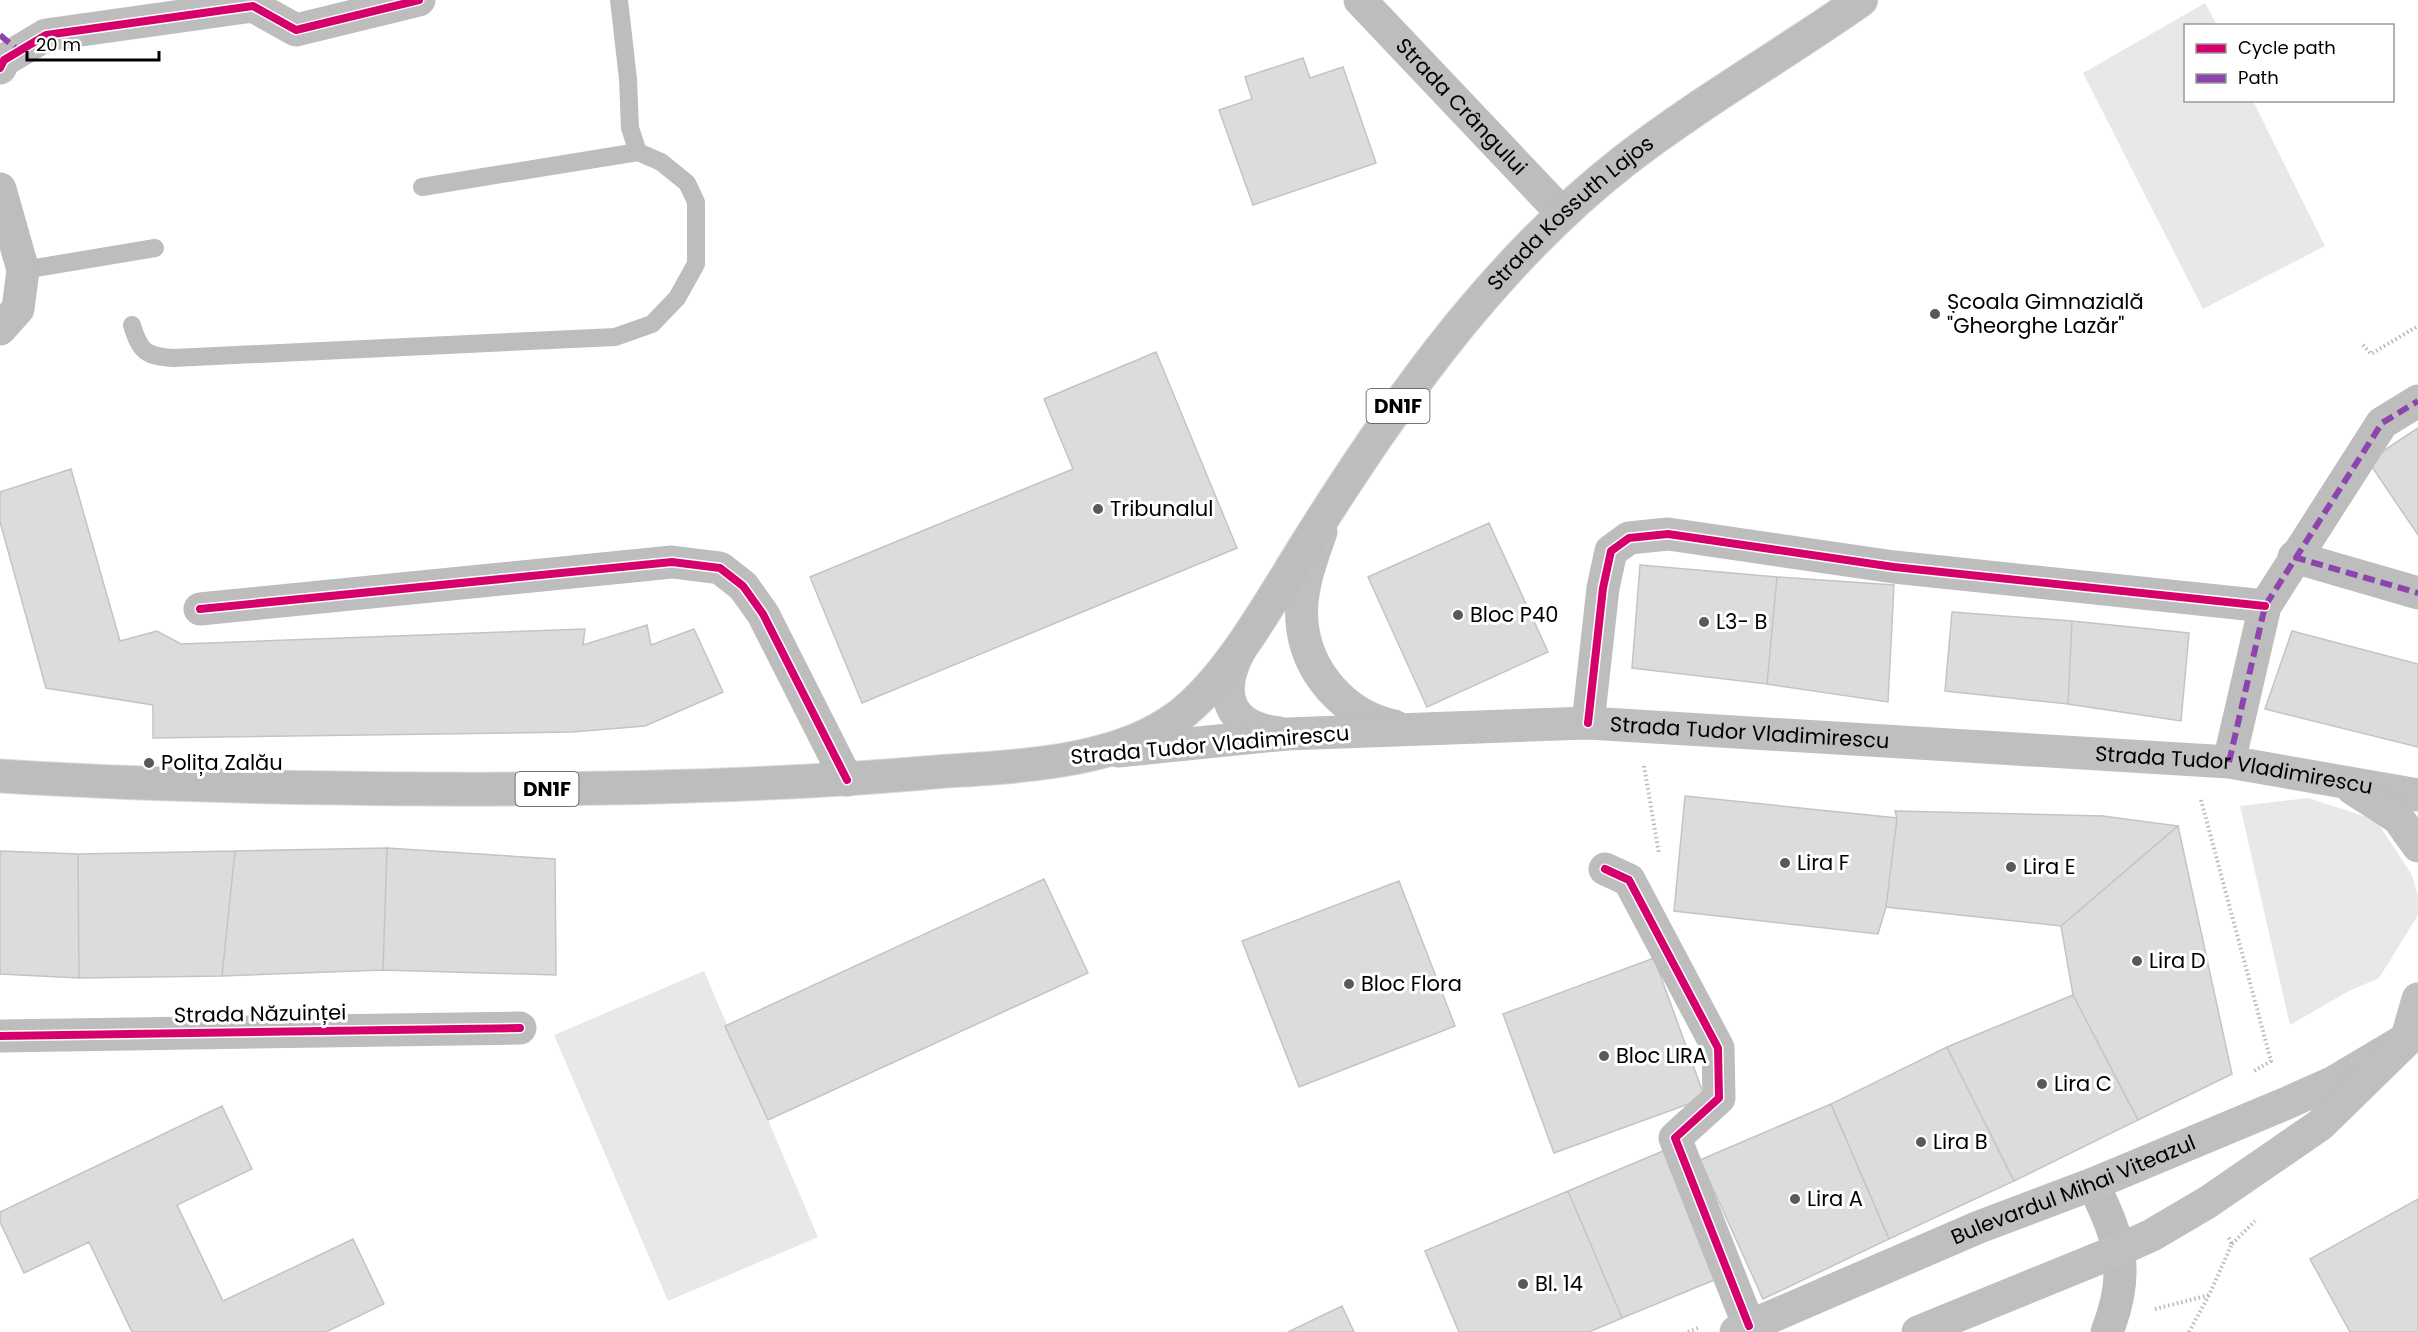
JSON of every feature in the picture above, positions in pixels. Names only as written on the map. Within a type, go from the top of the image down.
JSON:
[{"type":"main road","name":"Strada Kossuth Lajos","points":[[1341,489],[1308,570],[1302,622],[1308,652],[1322,677],[1340,699],[1378,723],[1402,728]]},
{"type":"main road","name":"Strada Kossuth Lajos","points":[[1260,618],[1231,671],[1228,682],[1230,704],[1235,714],[1255,728],[1287,734]]},
{"type":"main road","name":"Strada Tudor Vladimirescu","points":[[1093,754],[1287,734],[1588,723],[2229,762],[2418,795]]},
{"type":"main road","points":[[2339,780],[2398,818],[2418,846]]},
{"type":"main road","points":[[1918,1332],[2120,1250],[2152,1235],[2208,1202],[2320,1125],[2412,1037],[2418,999]]},
{"type":"main road","name":"Bulevardul Mihai Viteazul","points":[[1743,1329],[1979,1227],[2093,1184],[2325,1086],[2412,1037]]},
{"type":"street","points":[[6,51],[46,35],[253,6],[296,30],[419,0]]},
{"type":"street","name":"Strada Crângului","points":[[1360,0],[1562,213]]},
{"type":"street","name":"Strada Kossuth Lajos","points":[[1093,754],[1152,734],[1194,704],[1226,666],[1260,618],[1341,489],[1413,385],[1456,330],[1528,246],[1562,213],[1626,160],[1696,109],[1793,48],[1861,0]]},
{"type":"street","points":[[0,189],[23,270],[18,309],[0,329]]},
{"type":"street","points":[[2229,762],[2265,606],[2294,557],[2382,423],[2418,401]]},
{"type":"street","points":[[1588,723],[1603,588],[1611,551],[1629,538],[1668,534],[1894,567],[2265,606]]},
{"type":"street","points":[[2294,557],[2418,593]]},
{"type":"street","points":[[200,609],[672,562],[720,568],[743,586],[763,614],[847,780]]},
{"type":"street","name":"Strada Tudor Vladimirescu","points":[[0,776],[285,788],[659,787],[847,780],[1033,763],[1093,754]]},
{"type":"street","points":[[1605,869],[1629,880],[1718,1048],[1719,1098],[1675,1138],[1743,1329]]},
{"type":"street","name":"Strada Năzuinței","points":[[0,1036],[520,1028]]},
{"type":"street","points":[[2093,1184],[2120,1250],[2122,1278],[2107,1332]]},
{"type":"lane","points":[[619,0],[628,79],[630,128],[638,152]]},
{"type":"lane","points":[[132,325],[137,344],[151,356],[173,358],[615,337],[652,324],[677,298],[696,264],[696,202],[687,183],[661,162],[638,152],[422,187]]},
{"type":"lane","points":[[23,270],[155,248]]},
{"type":"path","points":[[2364,345],[2372,354],[2418,326]]},
{"type":"path","points":[[2200,797],[2271,1061],[2251,1072]]},
{"type":"path","points":[[2188,1332],[2209,1295]]},
{"type":"shaded area","points":[[2205,3],[2216,24],[2184,24],[2184,102],[2253,102],[2325,246],[2203,309],[2083,73]]},
{"type":"shaded area","points":[[2308,798],[2376,820],[2412,875],[2418,896],[2418,915],[2379,978],[2349,991],[2290,1025],[2240,806]]},
{"type":"shaded area","points":[[704,971],[818,1237],[668,1301],[554,1035]]},
{"type":"building","points":[[1303,58],[1310,78],[1343,67],[1376,163],[1253,205],[1219,110],[1252,99],[1245,77]]},
{"type":"building","name":"Tribunalul","points":[[1156,352],[1237,548],[862,703],[810,577],[1073,469],[1044,399]]},
{"type":"building","points":[[2418,428],[2418,535],[2368,461]]},
{"type":"building","points":[[71,469],[120,641],[157,631],[181,644],[585,629],[583,645],[647,625],[651,645],[694,629],[723,692],[645,726],[572,732],[153,738],[153,705],[46,688],[0,522],[0,492]]},
{"type":"building","name":"Bloc P40","points":[[1489,523],[1548,652],[1427,707],[1368,577]]},
{"type":"building","name":"L3- B","points":[[1640,565],[1777,577],[1767,684],[1632,668]]},
{"type":"building","points":[[1777,577],[1894,585],[1888,702],[1767,684]]},
{"type":"building","points":[[1952,612],[2072,621],[2068,704],[1945,691]]},
{"type":"building","points":[[2072,621],[2189,633],[2181,721],[2068,704]]},
{"type":"building","points":[[2292,631],[2418,664],[2418,747],[2265,709]]},
{"type":"building","name":"Lira F","points":[[1685,796],[1897,818],[1886,907],[1878,934],[1674,911]]},
{"type":"building","name":"Lira E","points":[[1895,811],[2103,816],[2178,826],[2061,926],[1886,907],[1897,818]]},
{"type":"building","name":"Lira D","points":[[2178,826],[2232,1074],[2138,1120],[2073,995],[2061,926]]},
{"type":"building","points":[[387,848],[555,859],[556,975],[383,970]]},
{"type":"building","points":[[387,848],[383,970],[222,976],[235,851]]},
{"type":"building","points":[[0,851],[78,854],[79,978],[0,974]]},
{"type":"building","points":[[235,851],[222,976],[79,978],[78,854]]},
{"type":"building","points":[[1044,879],[1088,973],[768,1120],[725,1026]]},
{"type":"building","name":"Bloc Flora","points":[[1399,881],[1455,1026],[1299,1087],[1242,941]]},
{"type":"building","name":"Bloc LIRA","points":[[1654,958],[1705,1098],[1554,1153],[1503,1014]]},
{"type":"building","name":"Lira C","points":[[2073,995],[2138,1120],[2014,1181],[1947,1047]]},
{"type":"building","name":"Lira B","points":[[1947,1047],[2014,1181],[1889,1239],[1831,1104]]},
{"type":"building","name":"Lira A","points":[[1831,1104],[1889,1239],[1763,1299],[1700,1160]]},
{"type":"building","points":[[222,1106],[252,1169],[177,1205],[223,1301],[353,1239],[384,1304],[326,1332],[132,1332],[89,1242],[24,1273],[0,1222],[0,1212]]},
{"type":"building","points":[[1670,1148],[1724,1276],[1622,1318],[1568,1191]]},
{"type":"building","name":"Bl. 14","points":[[1568,1191],[1622,1318],[1589,1332],[1459,1332],[1425,1251]]},
{"type":"building","points":[[2418,1199],[2418,1332],[2350,1332],[2310,1259]]},
{"type":"building","points":[[1342,1306],[1354,1332],[1288,1332]]},
{"type":"marked path","points":[[0,35],[19,51]]},
{"type":"marked path","points":[[2229,762],[2265,606],[2382,423],[2418,401]]},
{"type":"marked path","points":[[2294,557],[2418,593]]},
{"type":"cycle path","points":[[0,68],[4,60],[46,35],[253,6],[296,30],[419,0]]},
{"type":"cycle path","points":[[1588,723],[1603,588],[1611,551],[1629,538],[1668,534],[1894,567],[2265,606]]},
{"type":"cycle path","points":[[200,609],[672,562],[720,568],[743,586],[763,614],[847,780]]},
{"type":"cycle path","points":[[1605,869],[1629,880],[1718,1048],[1719,1098],[1675,1138],[1749,1326]]},
{"type":"cycle path","points":[[0,1036],[520,1028]]},
{"type":"place","name":"Școala Gimnazială \"Gheorghe Lazăr\"","points":[[1935,314]]},
{"type":"place","name":"Tribunalul","points":[[1098,509]]},
{"type":"place","name":"Bloc P40","points":[[1458,615]]},
{"type":"place","name":"L3- B","points":[[1704,622]]},
{"type":"place","name":"Polița Zalău","points":[[149,763]]},
{"type":"place","name":"Lira F","points":[[1785,863]]},
{"type":"place","name":"Lira E","points":[[2011,867]]},
{"type":"place","name":"Lira D","points":[[2137,961]]},
{"type":"place","name":"Bloc Flora","points":[[1349,984]]},
{"type":"place","name":"Bloc LIRA","points":[[1604,1056]]},
{"type":"place","name":"Lira C","points":[[2042,1084]]},
{"type":"place","name":"Lira B","points":[[1921,1142]]},
{"type":"place","name":"Lira A","points":[[1795,1199]]},
{"type":"place","name":"Bl. 14","points":[[1523,1284]]}]
